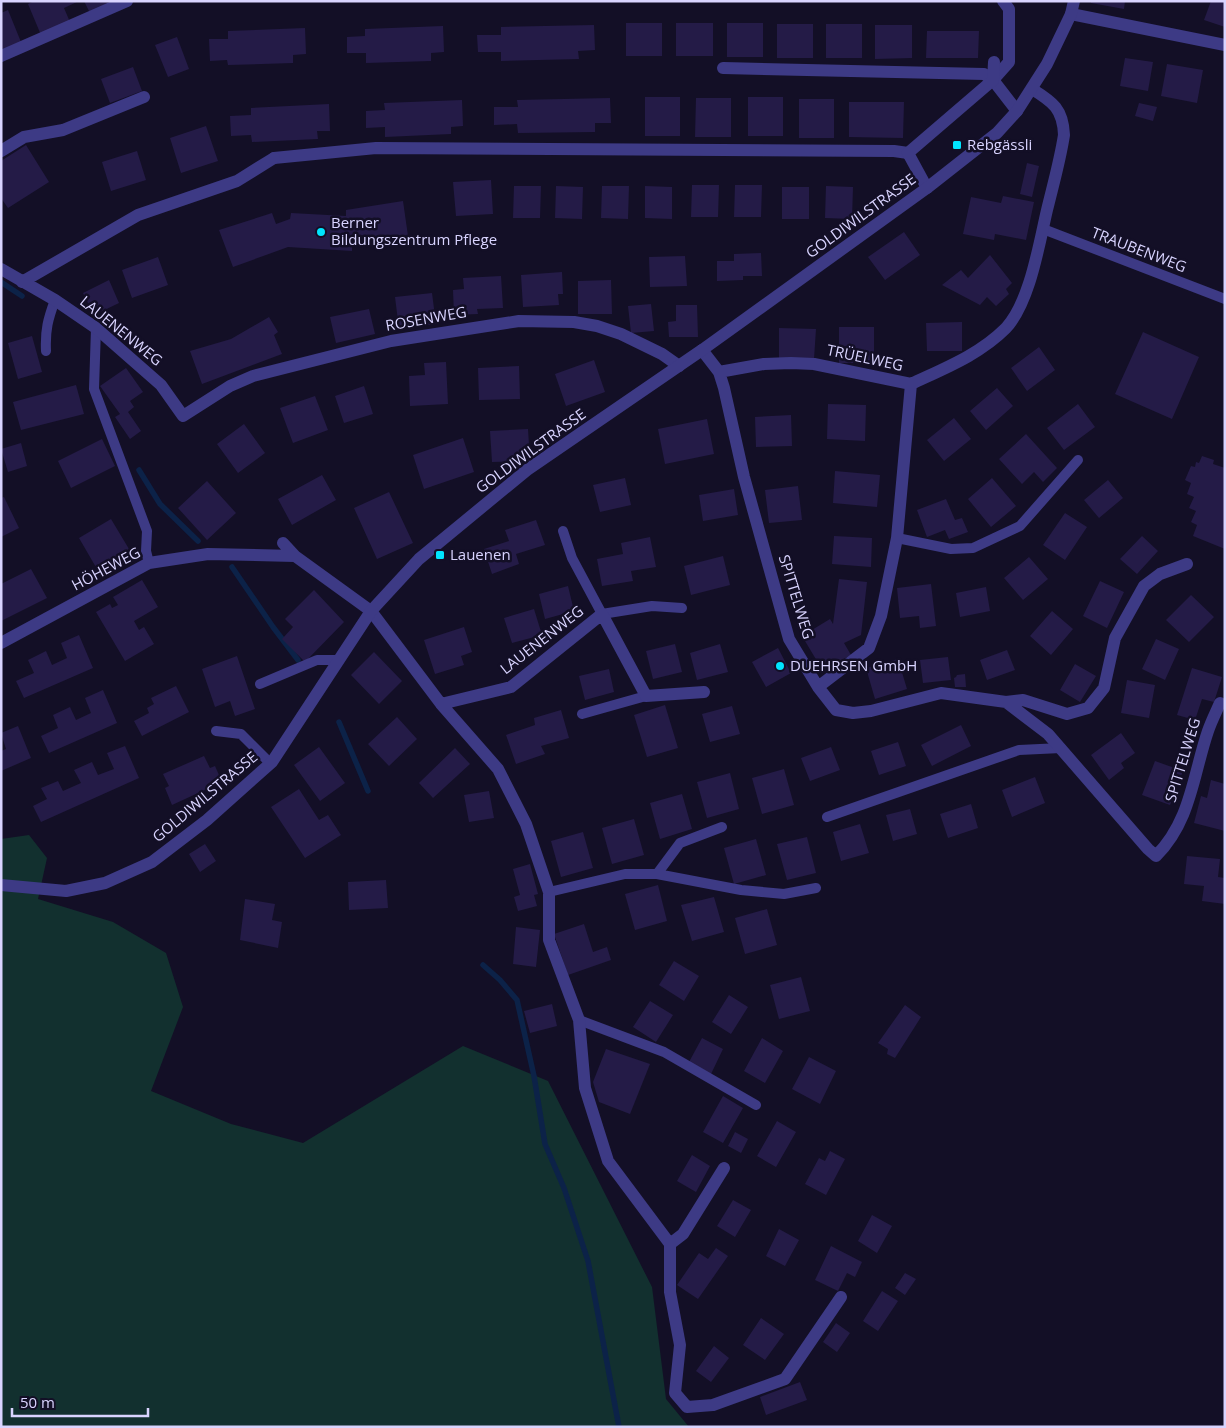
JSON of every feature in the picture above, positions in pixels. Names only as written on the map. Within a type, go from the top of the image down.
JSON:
[{"type":"street","points":[[1,56],[127,1]]},
{"type":"street","points":[[22,282],[138,214],[237,181],[274,158],[376,148],[884,150],[908,152],[993,80],[1009,62],[1009,9],[1003,1]]},
{"type":"street","name":"GOLDIWILSTRASSE","points":[[1,885],[66,891],[105,883],[152,862],[208,820],[270,763],[371,611],[419,559],[527,470],[702,350],[927,188],[997,133],[1017,111],[1032,89],[1059,42],[1071,14],[1074,1]]},
{"type":"street","points":[[1071,14],[1225,45]]},
{"type":"street","points":[[993,80],[994,62]]},
{"type":"street","points":[[723,68],[984,74],[993,80],[1017,111]]},
{"type":"street","points":[[911,384],[972,355],[991,342],[1007,326],[1021,305],[1031,276],[1062,148],[1063,125],[1061,115],[1056,106],[1032,89]]},
{"type":"street","points":[[1,151],[24,137],[63,130],[144,97]]},
{"type":"street","points":[[908,152],[927,188]]},
{"type":"street","name":"LAUENENWEG","points":[[1,269],[55,300],[96,328],[161,385],[183,416]]},
{"type":"street","name":"ROSENWEG","points":[[183,416],[230,386],[253,376],[390,341],[519,321],[574,322],[598,326],[621,334],[662,354],[679,366]]},
{"type":"street","name":"SPITTELWEG","points":[[702,350],[719,372],[744,477],[789,640],[818,687],[836,710],[853,713],[941,693],[1006,702],[1023,700],[1067,714],[1088,708],[1104,688],[1115,638],[1144,586],[1160,574],[1186,564]]},
{"type":"street","name":"TRÜELWEG","points":[[719,372],[764,364],[814,364],[911,384],[897,538],[881,616],[869,648],[818,687]]},
{"type":"street","points":[[283,543],[294,556],[371,611],[441,704],[498,769],[526,824],[549,892],[549,940],[579,1020],[585,1088],[608,1161],[670,1244],[670,1292],[680,1345],[675,1393],[688,1407],[713,1405],[785,1379],[841,1297]]},
{"type":"street","name":"HÖHEWEG","points":[[1,643],[149,563],[208,554],[294,556]]},
{"type":"street","name":"LAUENENWEG","points":[[441,704],[512,687],[602,614],[646,696]]},
{"type":"street","points":[[646,696],[704,692]]},
{"type":"street","name":"SPITTELWEG","points":[[1006,702],[1048,734],[1156,856],[1168,844],[1189,802],[1208,731],[1220,702]]},
{"type":"street","points":[[670,1244],[683,1234],[724,1168]]},
{"type":"lane","name":"TRAUBENWEG","points":[[1042,228],[1225,299]]},
{"type":"lane","points":[[46,351],[45,333],[55,300]]},
{"type":"lane","points":[[96,328],[94,389],[147,531],[146,551],[149,563]]},
{"type":"lane","points":[[897,538],[951,549],[973,548],[1020,526],[1078,460]]},
{"type":"lane","points":[[563,532],[572,558],[602,614],[652,606],[682,608]]},
{"type":"lane","points":[[260,684],[317,660],[338,660]]},
{"type":"lane","points":[[582,714],[646,696]]},
{"type":"lane","points":[[216,731],[240,734],[270,763]]},
{"type":"lane","points":[[827,817],[1019,750],[1061,748]]},
{"type":"lane","points":[[657,874],[680,844],[722,827]]},
{"type":"lane","points":[[549,892],[624,874],[657,874],[749,891],[784,894],[816,888]]},
{"type":"lane","points":[[579,1020],[664,1052],[756,1105]]},
{"type":"green space","points":[[29,835],[47,858],[38,899],[113,922],[166,953],[183,1007],[151,1091],[231,1124],[303,1143],[463,1046],[548,1081],[652,1287],[666,1399],[689,1427],[1,1427],[1,839]]},
{"type":"building","points":[[34,1],[79,1],[64,8],[70,22],[41,35],[28,4]]},
{"type":"building","points":[[84,1],[118,1],[90,13]]},
{"type":"building","points":[[1091,1],[1125,1],[1124,9],[1091,3]]},
{"type":"building","points":[[1211,1],[1225,1],[1225,27],[1204,20]]},
{"type":"building","points":[[8,10],[21,42],[1,51],[1,13]]},
{"type":"building","points":[[626,23],[662,23],[662,56],[626,56]]},
{"type":"building","points":[[676,23],[713,23],[713,56],[676,56]]},
{"type":"building","points":[[727,23],[763,23],[763,57],[727,57]]},
{"type":"building","points":[[777,24],[813,24],[813,58],[777,58]]},
{"type":"building","points":[[826,24],[862,24],[862,58],[826,58]]},
{"type":"building","points":[[594,25],[595,50],[578,51],[579,59],[501,61],[501,52],[478,52],[477,35],[501,35],[501,27]]},
{"type":"building","points":[[875,25],[912,25],[912,58],[875,59]]},
{"type":"building","points":[[443,26],[444,52],[431,53],[431,61],[366,63],[366,53],[347,53],[347,37],[365,36],[365,29]]},
{"type":"building","points":[[305,28],[306,54],[293,55],[293,63],[228,65],[227,60],[210,61],[209,39],[228,39],[228,31]]},
{"type":"building","points":[[927,31],[979,31],[978,58],[926,58]]},
{"type":"building","points":[[177,37],[189,69],[168,77],[155,45]]},
{"type":"building","points":[[1125,58],[1153,62],[1148,91],[1120,86]]},
{"type":"building","points":[[1167,64],[1203,70],[1197,103],[1161,96]]},
{"type":"building","points":[[133,67],[142,91],[110,103],[101,79]]},
{"type":"building","points":[[645,97],[680,97],[680,136],[645,136]]},
{"type":"building","points":[[748,97],[783,97],[783,136],[748,136]]},
{"type":"building","points":[[610,98],[611,123],[595,123],[595,132],[518,133],[517,124],[494,125],[494,107],[518,107],[517,100]]},
{"type":"building","points":[[696,98],[731,98],[731,137],[695,137]]},
{"type":"building","points":[[799,99],[834,99],[834,138],[799,138]]},
{"type":"building","points":[[462,100],[463,126],[451,127],[451,134],[385,137],[385,127],[366,128],[366,111],[385,110],[384,103]]},
{"type":"building","points":[[849,102],[904,102],[903,138],[849,137]]},
{"type":"building","points":[[1139,103],[1157,107],[1153,121],[1135,116]]},
{"type":"building","points":[[329,104],[330,131],[317,131],[318,139],[252,142],[251,135],[231,136],[230,116],[251,115],[251,108]]},
{"type":"building","points":[[206,126],[218,161],[181,173],[170,138]]},
{"type":"building","points":[[26,145],[49,182],[8,208],[1,198],[1,161]]},
{"type":"building","points":[[137,151],[146,180],[111,191],[102,162]]},
{"type":"building","points":[[1027,163],[1039,166],[1032,197],[1020,194]]},
{"type":"building","points":[[491,180],[493,214],[456,216],[453,182]]},
{"type":"building","points":[[692,185],[719,185],[718,217],[691,217]]},
{"type":"building","points":[[735,185],[762,185],[761,217],[734,217]]},
{"type":"building","points":[[514,186],[541,186],[540,218],[513,218]]},
{"type":"building","points":[[556,186],[583,187],[582,219],[555,218]]},
{"type":"building","points":[[602,186],[629,186],[628,219],[601,218]]},
{"type":"building","points":[[645,186],[672,187],[672,219],[645,218]]},
{"type":"building","points":[[826,186],[853,187],[852,219],[825,218]]},
{"type":"building","points":[[782,187],[809,187],[809,219],[782,219]]},
{"type":"building","points":[[1003,196],[1034,202],[1026,240],[995,234],[994,240],[963,234],[971,197],[1001,203]]},
{"type":"building","points":[[403,201],[408,236],[352,244],[352,251],[288,247],[233,267],[219,230],[272,213],[276,224],[290,219],[291,213],[346,216],[346,210]]},
{"type":"building","points":[[904,232],[920,255],[885,280],[868,257]]},
{"type":"building","points":[[761,253],[762,276],[743,276],[743,280],[717,281],[717,261],[734,261],[734,254]]},
{"type":"building","points":[[990,255],[1012,283],[1006,289],[1009,294],[996,306],[987,297],[980,305],[942,285],[961,270],[968,278]]},
{"type":"building","points":[[685,256],[687,286],[650,287],[649,257]]},
{"type":"building","points":[[158,257],[168,285],[132,298],[122,270]]},
{"type":"building","points":[[562,272],[563,294],[558,294],[559,305],[523,307],[521,275]]},
{"type":"building","points":[[501,276],[503,308],[477,309],[478,314],[454,315],[453,290],[464,289],[463,278]]},
{"type":"building","points":[[109,280],[119,303],[94,315],[83,293]]},
{"type":"building","points":[[611,280],[612,314],[578,314],[578,281]]},
{"type":"building","points":[[432,293],[436,324],[399,329],[395,297]]},
{"type":"building","points":[[651,304],[654,331],[631,333],[628,306]]},
{"type":"building","points":[[676,305],[697,305],[698,337],[669,337],[668,322],[676,321]]},
{"type":"building","points":[[369,309],[375,334],[336,343],[330,317]]},
{"type":"building","points":[[269,317],[278,332],[274,335],[282,354],[202,384],[190,351],[231,339]]},
{"type":"building","points":[[962,322],[962,351],[927,351],[926,323]]},
{"type":"building","points":[[839,327],[874,327],[874,363],[839,363]]},
{"type":"building","points":[[779,328],[816,329],[814,359],[779,358]]},
{"type":"building","points":[[1143,332],[1199,357],[1172,419],[1115,394]]},
{"type":"building","points":[[32,336],[42,372],[18,379],[8,343]]},
{"type":"building","points":[[1039,347],[1055,370],[1027,391],[1011,368]]},
{"type":"building","points":[[594,360],[605,392],[566,406],[555,374]]},
{"type":"building","points":[[446,362],[448,404],[410,406],[409,376],[425,375],[424,363]]},
{"type":"building","points":[[519,366],[520,399],[479,400],[478,368]]},
{"type":"building","points":[[126,368],[143,392],[130,401],[134,407],[128,412],[141,431],[130,439],[115,417],[120,414],[100,386]]},
{"type":"building","points":[[76,385],[84,414],[21,430],[13,402]]},
{"type":"building","points":[[364,386],[373,414],[344,423],[335,396]]},
{"type":"building","points":[[997,388],[1013,406],[986,430],[970,411]]},
{"type":"building","points":[[315,396],[328,430],[293,443],[280,408]]},
{"type":"building","points":[[828,404],[866,405],[865,441],[827,439]]},
{"type":"building","points":[[1078,404],[1095,427],[1064,450],[1047,428]]},
{"type":"building","points":[[791,415],[792,446],[756,447],[755,417]]},
{"type":"building","points":[[954,418],[971,439],[944,461],[927,440]]},
{"type":"building","points":[[707,419],[714,454],[665,464],[658,429]]},
{"type":"building","points":[[244,424],[265,453],[238,473],[217,444]]},
{"type":"building","points":[[528,429],[530,461],[492,462],[490,431]]},
{"type":"building","points":[[1026,434],[1057,468],[1043,482],[1034,472],[1022,484],[999,459]]},
{"type":"building","points":[[463,438],[474,472],[424,489],[413,455]]},
{"type":"building","points":[[102,439],[115,466],[71,488],[58,461]]},
{"type":"building","points":[[21,443],[27,466],[8,472],[1,449]]},
{"type":"building","points":[[1202,456],[1214,460],[1213,464],[1225,468],[1225,549],[1193,536],[1197,525],[1191,522],[1196,511],[1189,508],[1194,497],[1187,494],[1191,483],[1185,480],[1191,466],[1195,467],[1196,462],[1199,463]]},
{"type":"building","points":[[835,471],[880,475],[877,507],[833,503]]},
{"type":"building","points":[[322,475],[336,500],[292,525],[278,499]]},
{"type":"building","points":[[625,478],[631,505],[600,512],[593,485]]},
{"type":"building","points":[[992,478],[1016,506],[991,527],[968,499]]},
{"type":"building","points":[[1108,480],[1123,498],[1099,518],[1084,500]]},
{"type":"building","points":[[207,481],[236,513],[207,540],[178,508]]},
{"type":"building","points":[[798,486],[802,520],[769,523],[765,490]]},
{"type":"building","points":[[734,489],[738,515],[703,521],[699,495]]},
{"type":"building","points":[[389,492],[413,543],[377,559],[354,508]]},
{"type":"building","points":[[4,497],[19,528],[1,537],[1,498]]},
{"type":"building","points":[[946,499],[955,520],[962,518],[968,532],[949,539],[945,530],[927,537],[917,510]]},
{"type":"building","points":[[1065,513],[1087,527],[1065,560],[1043,545]]},
{"type":"building","points":[[111,519],[129,549],[97,569],[79,538]]},
{"type":"building","points":[[536,520],[545,545],[516,554],[519,564],[492,574],[484,549],[509,541],[505,530]]},
{"type":"building","points":[[834,536],[872,538],[871,567],[832,564]]},
{"type":"building","points":[[1142,536],[1158,551],[1137,574],[1120,559]]},
{"type":"building","points":[[650,537],[656,567],[631,571],[633,581],[602,586],[597,559],[623,554],[621,543]]},
{"type":"building","points":[[723,556],[730,585],[691,595],[684,566]]},
{"type":"building","points":[[1029,557],[1048,579],[1023,600],[1004,578]]},
{"type":"building","points":[[31,569],[47,598],[1,621],[1,584]]},
{"type":"building","points":[[839,579],[867,582],[861,635],[844,643],[851,655],[823,671],[802,636],[830,619],[833,624]]},
{"type":"building","points":[[142,580],[158,607],[134,621],[139,630],[144,627],[154,644],[125,661],[96,612],[110,604],[112,608],[118,605],[113,597]]},
{"type":"building","points":[[1100,581],[1124,592],[1107,628],[1083,616]]},
{"type":"building","points":[[931,584],[936,626],[920,628],[919,616],[900,618],[897,588]]},
{"type":"building","points":[[568,586],[574,611],[545,619],[539,594]]},
{"type":"building","points":[[986,587],[990,611],[960,617],[956,593]]},
{"type":"building","points":[[314,590],[344,622],[305,662],[282,639],[293,627],[285,619]]},
{"type":"building","points":[[1191,595],[1214,617],[1189,642],[1166,620]]},
{"type":"building","points":[[534,609],[542,635],[512,643],[504,618]]},
{"type":"building","points":[[1052,611],[1073,629],[1051,655],[1030,636]]},
{"type":"building","points":[[464,627],[472,652],[461,656],[464,665],[435,674],[424,640]]},
{"type":"building","points":[[79,635],[93,668],[24,698],[16,681],[34,673],[28,660],[46,651],[52,665],[67,658],[61,643]]},
{"type":"building","points":[[1156,639],[1179,649],[1165,680],[1142,669]]},
{"type":"building","points":[[675,644],[682,672],[653,679],[646,651]]},
{"type":"building","points":[[720,644],[728,672],[697,680],[690,653]]},
{"type":"building","points":[[778,648],[791,673],[766,687],[752,662]]},
{"type":"building","points":[[1007,650],[1015,670],[987,680],[980,660]]},
{"type":"building","points":[[374,652],[402,681],[379,704],[351,675]]},
{"type":"building","points":[[237,656],[255,709],[235,716],[230,701],[215,707],[202,669]]},
{"type":"building","points":[[948,657],[951,680],[923,683],[920,660]]},
{"type":"building","points":[[898,659],[907,689],[875,699],[866,668]]},
{"type":"building","points":[[1075,664],[1096,676],[1080,702],[1060,690]]},
{"type":"building","points":[[1192,668],[1222,677],[1214,702],[1202,699],[1195,720],[1177,715]]},
{"type":"building","points":[[609,669],[614,692],[585,700],[579,676]]},
{"type":"building","points":[[965,674],[966,687],[955,687],[954,678],[957,675]]},
{"type":"building","points":[[1127,680],[1155,685],[1149,718],[1121,713]]},
{"type":"building","points":[[176,686],[189,712],[142,736],[134,721],[149,713],[147,708],[154,704],[151,698]]},
{"type":"building","points":[[103,690],[117,723],[49,753],[41,736],[58,728],[53,715],[70,707],[76,720],[91,713],[85,698]]},
{"type":"building","points":[[665,705],[678,748],[647,757],[634,715]]},
{"type":"building","points":[[732,706],[740,734],[710,742],[702,714]]},
{"type":"building","points":[[561,710],[569,738],[541,746],[545,754],[516,764],[506,735],[535,725],[534,718]]},
{"type":"building","points":[[397,717],[417,739],[389,766],[368,744]]},
{"type":"building","points":[[961,725],[971,746],[932,766],[921,745]]},
{"type":"building","points":[[18,726],[31,758],[1,771],[1,751],[6,749],[1,733]]},
{"type":"building","points":[[1121,733],[1135,753],[1121,763],[1124,768],[1109,780],[1091,755]]},
{"type":"building","points":[[898,742],[906,766],[879,775],[871,751]]},
{"type":"building","points":[[125,746],[139,778],[41,822],[33,806],[47,799],[41,788],[58,781],[63,791],[81,783],[74,770],[92,762],[98,775],[114,769],[107,753]]},
{"type":"building","points":[[319,747],[345,783],[320,801],[294,765]]},
{"type":"building","points":[[831,747],[840,770],[810,781],[801,758]]},
{"type":"building","points":[[455,748],[470,764],[433,798],[419,783]]},
{"type":"building","points":[[204,756],[210,768],[215,766],[222,782],[172,805],[165,788],[169,786],[163,774]]},
{"type":"building","points":[[1155,761],[1183,771],[1170,805],[1142,795]]},
{"type":"building","points":[[784,769],[794,805],[762,814],[752,778]]},
{"type":"building","points":[[730,773],[739,809],[707,818],[697,782]]},
{"type":"building","points":[[1035,777],[1045,803],[1012,817],[1002,790]]},
{"type":"building","points":[[1211,780],[1225,784],[1225,831],[1194,823],[1201,796],[1207,798]]},
{"type":"building","points":[[299,789],[319,820],[328,815],[341,835],[305,858],[271,807]]},
{"type":"building","points":[[489,791],[494,818],[469,822],[464,795]]},
{"type":"building","points":[[682,794],[692,829],[660,839],[650,803]]},
{"type":"building","points":[[971,804],[978,828],[948,838],[940,814]]},
{"type":"building","points":[[910,809],[917,834],[893,841],[886,815]]},
{"type":"building","points":[[634,819],[644,855],[612,864],[602,828]]},
{"type":"building","points":[[860,824],[869,853],[841,861],[833,832]]},
{"type":"building","points":[[583,832],[593,868],[561,877],[551,841]]},
{"type":"building","points":[[807,837],[816,873],[787,880],[777,844]]},
{"type":"building","points":[[756,839],[766,875],[734,884],[724,848]]},
{"type":"building","points":[[205,844],[216,861],[200,872],[189,854]]},
{"type":"building","points":[[1187,856],[1220,859],[1218,877],[1225,878],[1225,904],[1202,901],[1204,886],[1184,884]]},
{"type":"building","points":[[530,864],[538,894],[534,895],[537,906],[518,911],[514,897],[520,895],[513,869]]},
{"type":"building","points":[[386,880],[388,908],[349,910],[348,882]]},
{"type":"building","points":[[658,885],[667,921],[635,930],[625,894]]},
{"type":"building","points":[[714,897],[724,932],[692,941],[681,905]]},
{"type":"building","points":[[245,899],[275,904],[272,920],[282,922],[278,948],[240,940]]},
{"type":"building","points":[[767,909],[777,945],[745,954],[735,918]]},
{"type":"building","points":[[584,924],[593,952],[607,947],[611,960],[568,975],[554,934]]},
{"type":"building","points":[[516,927],[540,930],[536,967],[513,964]]},
{"type":"building","points":[[674,961],[699,976],[684,1001],[659,985]]},
{"type":"building","points":[[801,977],[810,1011],[779,1019],[770,985]]},
{"type":"building","points":[[729,995],[748,1007],[731,1034],[712,1022]]},
{"type":"building","points":[[650,1001],[673,1015],[656,1042],[633,1027]]},
{"type":"building","points":[[552,1004],[557,1026],[530,1033],[524,1011]]},
{"type":"building","points":[[905,1005],[921,1017],[895,1058],[887,1054],[888,1049],[878,1043]]},
{"type":"building","points":[[702,1038],[723,1049],[711,1074],[689,1062]]},
{"type":"building","points":[[762,1038],[783,1051],[765,1083],[744,1071]]},
{"type":"building","points":[[606,1049],[650,1064],[630,1114],[599,1102],[593,1082]]},
{"type":"building","points":[[809,1057],[836,1071],[820,1104],[792,1089]]},
{"type":"building","points":[[723,1096],[743,1108],[723,1143],[703,1132]]},
{"type":"building","points":[[777,1121],[796,1132],[776,1167],[757,1156]]},
{"type":"building","points":[[735,1132],[748,1139],[741,1153],[728,1146]]},
{"type":"building","points":[[830,1151],[845,1159],[826,1195],[805,1184],[819,1158],[825,1161]]},
{"type":"building","points":[[692,1155],[710,1166],[696,1192],[677,1181]]},
{"type":"building","points":[[733,1200],[751,1210],[735,1237],[717,1226]]},
{"type":"building","points":[[872,1215],[892,1226],[877,1253],[858,1241]]},
{"type":"building","points":[[779,1229],[799,1240],[785,1266],[766,1256]]},
{"type":"building","points":[[831,1246],[862,1262],[855,1277],[847,1273],[838,1291],[815,1280]]},
{"type":"building","points":[[716,1248],[728,1256],[698,1299],[677,1285],[699,1253],[708,1259]]},
{"type":"building","points":[[905,1273],[916,1279],[905,1295],[895,1288]]},
{"type":"building","points":[[882,1291],[898,1301],[878,1331],[863,1321]]},
{"type":"building","points":[[761,1318],[784,1334],[765,1360],[743,1345]]},
{"type":"building","points":[[836,1323],[850,1333],[837,1352],[823,1342]]},
{"type":"building","points":[[714,1346],[729,1358],[711,1382],[696,1371]]},
{"type":"building","points":[[800,1382],[807,1400],[766,1415],[760,1397]]},
{"type":"waterway","points":[[1,282],[22,296]]},
{"type":"waterway","points":[[139,470],[160,504],[198,541]]},
{"type":"waterway","points":[[232,567],[298,660]]},
{"type":"waterway","points":[[339,722],[368,791]]},
{"type":"waterway","points":[[483,965],[500,980],[517,1000],[534,1076],[545,1144],[564,1188],[588,1261],[619,1427]]},
{"type":"place","name":"Rebgässli","points":[[957,145]]},
{"type":"place","name":"Berner Bildungszentrum Pflege","points":[[321,232]]},
{"type":"place","name":"Lauenen","points":[[440,555]]},
{"type":"place","name":"DUEHRSEN GmbH","points":[[780,666]]}]
